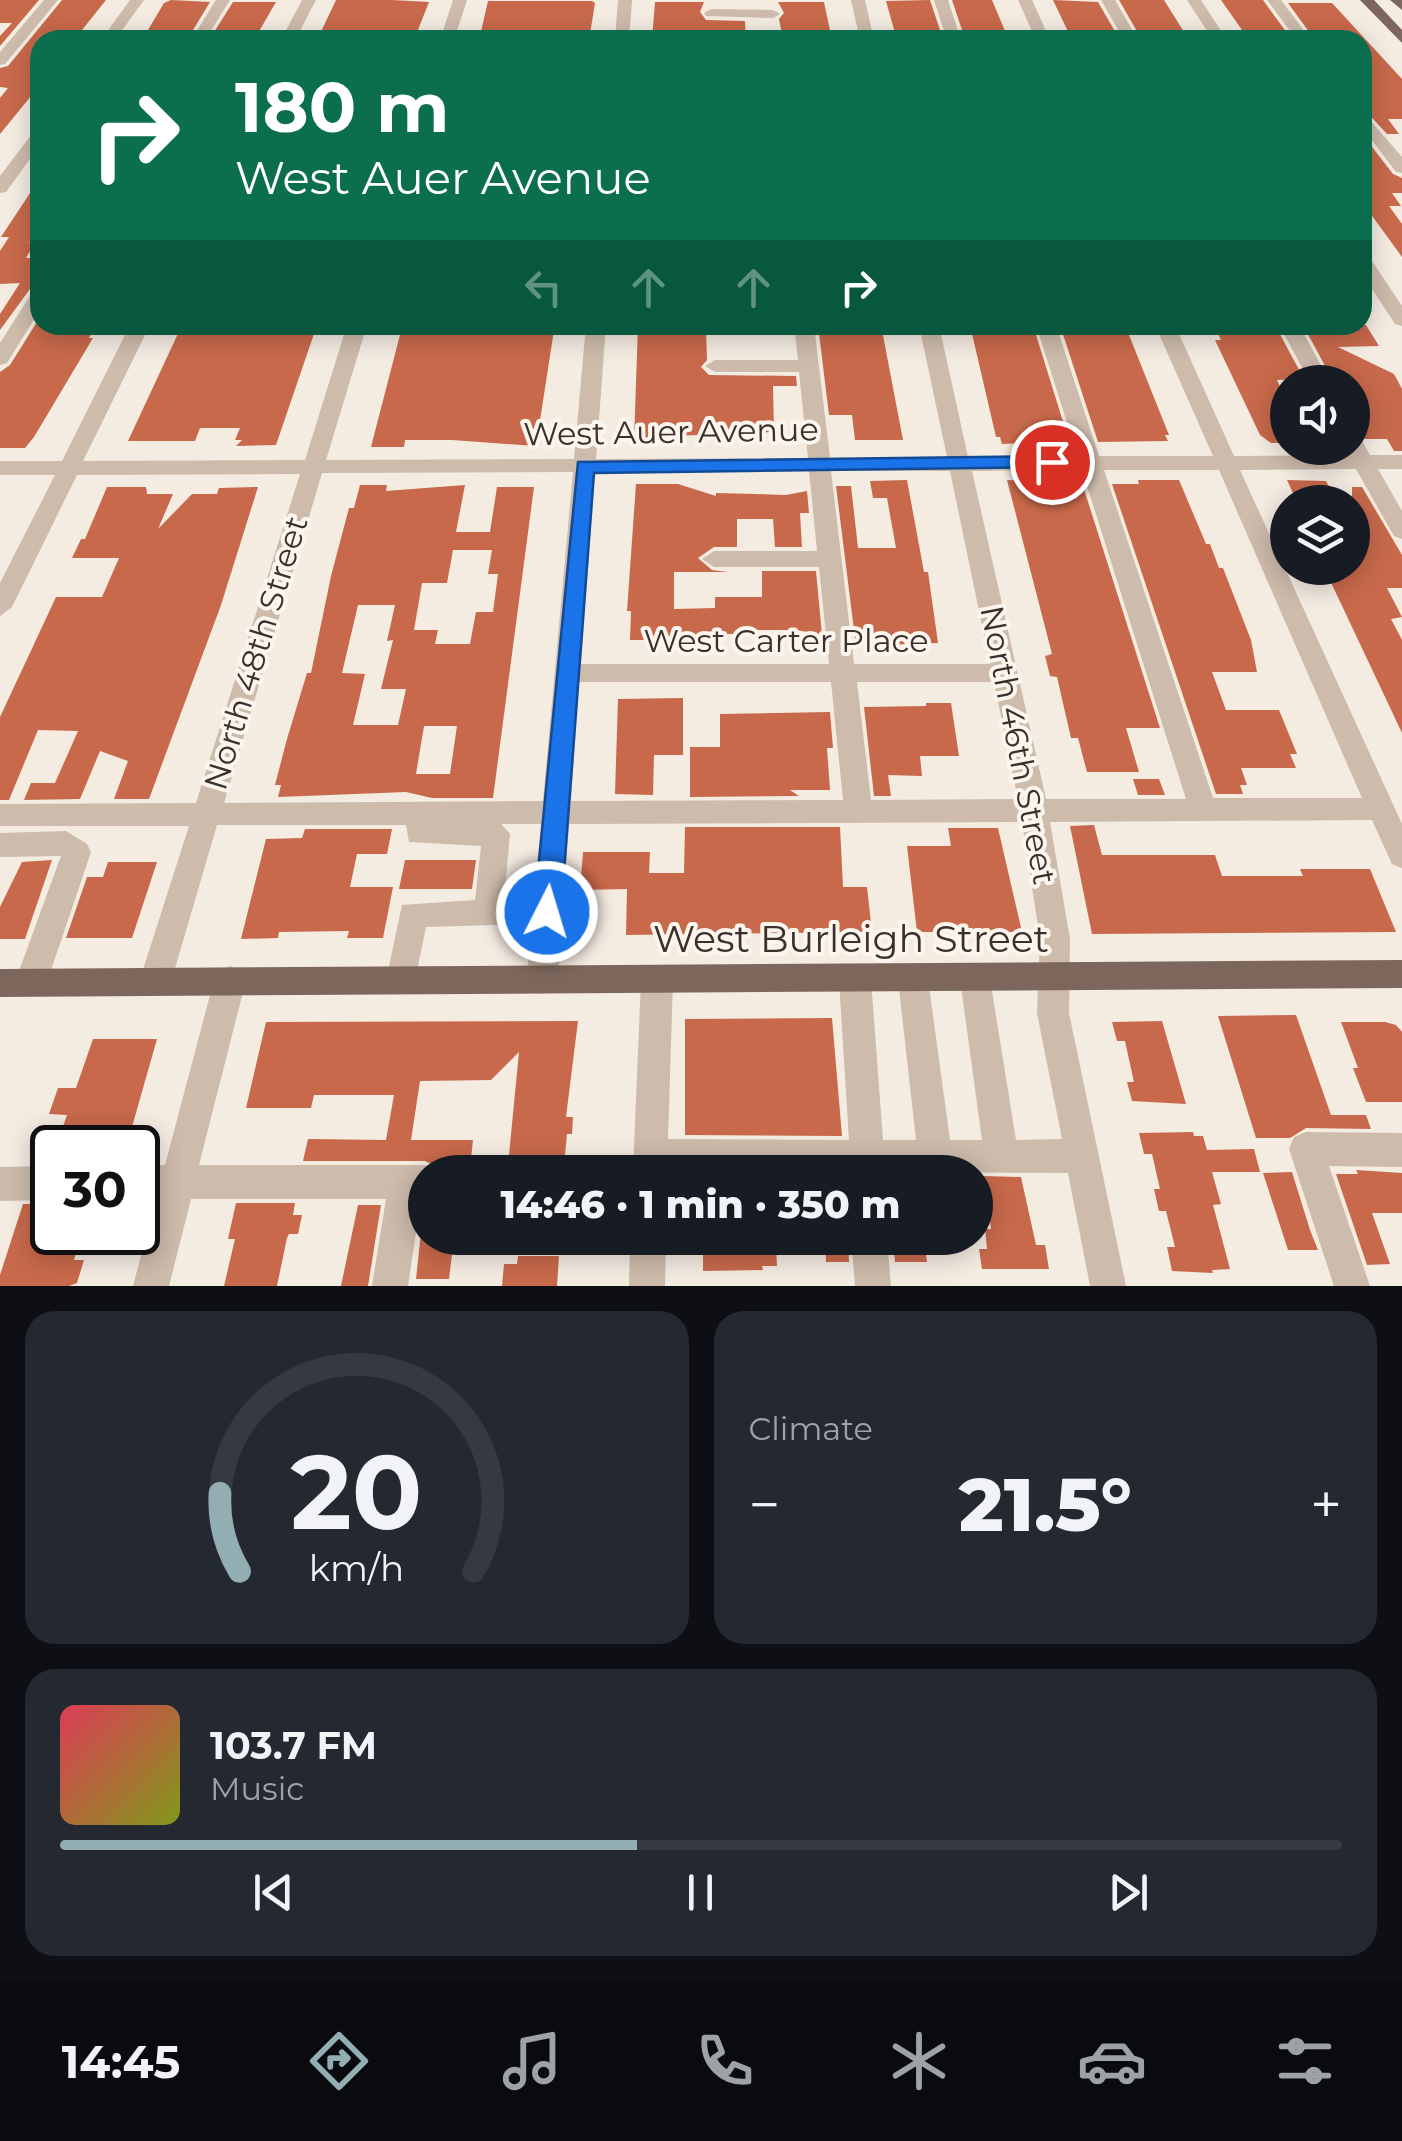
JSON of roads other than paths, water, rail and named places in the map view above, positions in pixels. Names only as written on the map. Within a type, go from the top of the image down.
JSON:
[{"type":"main road","points":[[1366,0],[1402,39]]},
{"type":"main road","points":[[1397,0],[1402,6]]},
{"type":"main road","name":"West Burleigh Street","points":[[16,983],[657,982],[1402,974]]},
{"type":"street","points":[[0,60],[52,0]]},
{"type":"street","points":[[115,30],[137,0]]},
{"type":"street","points":[[204,30],[222,0]]},
{"type":"street","points":[[293,30],[309,0]]},
{"type":"street","points":[[450,30],[460,0]]},
{"type":"street","points":[[623,30],[625,0]]},
{"type":"street","points":[[858,0],[865,30]]},
{"type":"street","points":[[941,0],[951,30]]},
{"type":"street","points":[[1025,0],[1038,30]]},
{"type":"street","points":[[1108,0],[1125,30]]},
{"type":"street","points":[[1194,0],[1214,30]]},
{"type":"street","points":[[1274,0],[1296,30]]},
{"type":"street","points":[[710,13],[773,13]]},
{"type":"street","points":[[1372,127],[1395,151],[1402,168]]},
{"type":"street","points":[[0,154],[30,154]]},
{"type":"street","points":[[0,188],[30,157]]},
{"type":"street","points":[[1372,274],[1402,320]]},
{"type":"street","points":[[0,359],[30,310]]},
{"type":"street","points":[[0,606],[135,335]]},
{"type":"street","name":"North 48th Street","points":[[155,982],[354,335]]},
{"type":"street","points":[[542,980],[595,335]]},
{"type":"street","points":[[805,335],[858,810]]},
{"type":"street","name":"North 46th Street","points":[[931,335],[1034,809],[1055,939],[1052,1013],[1108,1286]]},
{"type":"street","points":[[1049,335],[1203,809]]},
{"type":"street","points":[[1170,335],[1402,856]]},
{"type":"street","points":[[1294,335],[1310,365]]},
{"type":"street","points":[[715,366],[809,366]]},
{"type":"street","name":"West Auer Avenue","points":[[1370,455],[1402,462]]},
{"type":"street","name":"West Auer Avenue","points":[[0,468],[1224,463],[1270,459]]},
{"type":"street","points":[[1365,465],[1402,531]]},
{"type":"street","points":[[714,560],[830,559]]},
{"type":"street","name":"West Carter Place","points":[[567,673],[1005,674]]},
{"type":"street","points":[[0,814],[422,813],[419,834],[556,812],[1380,809]]},
{"type":"street","points":[[488,913],[498,823]]},
{"type":"street","points":[[0,844],[66,843],[77,852],[66,858],[40,930],[49,934],[16,983]]},
{"type":"street","points":[[402,980],[413,914],[547,912]]},
{"type":"street","points":[[975,978],[1001,1156]]},
{"type":"street","points":[[913,979],[936,1155]]},
{"type":"street","points":[[151,1286],[230,980]]},
{"type":"street","points":[[855,980],[868,1130],[864,1155]]},
{"type":"street","points":[[651,1155],[657,982]]},
{"type":"street","points":[[1352,1286],[1306,1149],[1402,1150]]},
{"type":"street","points":[[993,1156],[1081,1156]]},
{"type":"street","points":[[160,1182],[408,1182]]},
{"type":"street","points":[[0,1184],[30,1183]]},
{"type":"street","points":[[390,1286],[408,1211]]},
{"type":"street","points":[[647,1286],[648,1255]]},
{"type":"street","points":[[870,1255],[873,1286]]}]
